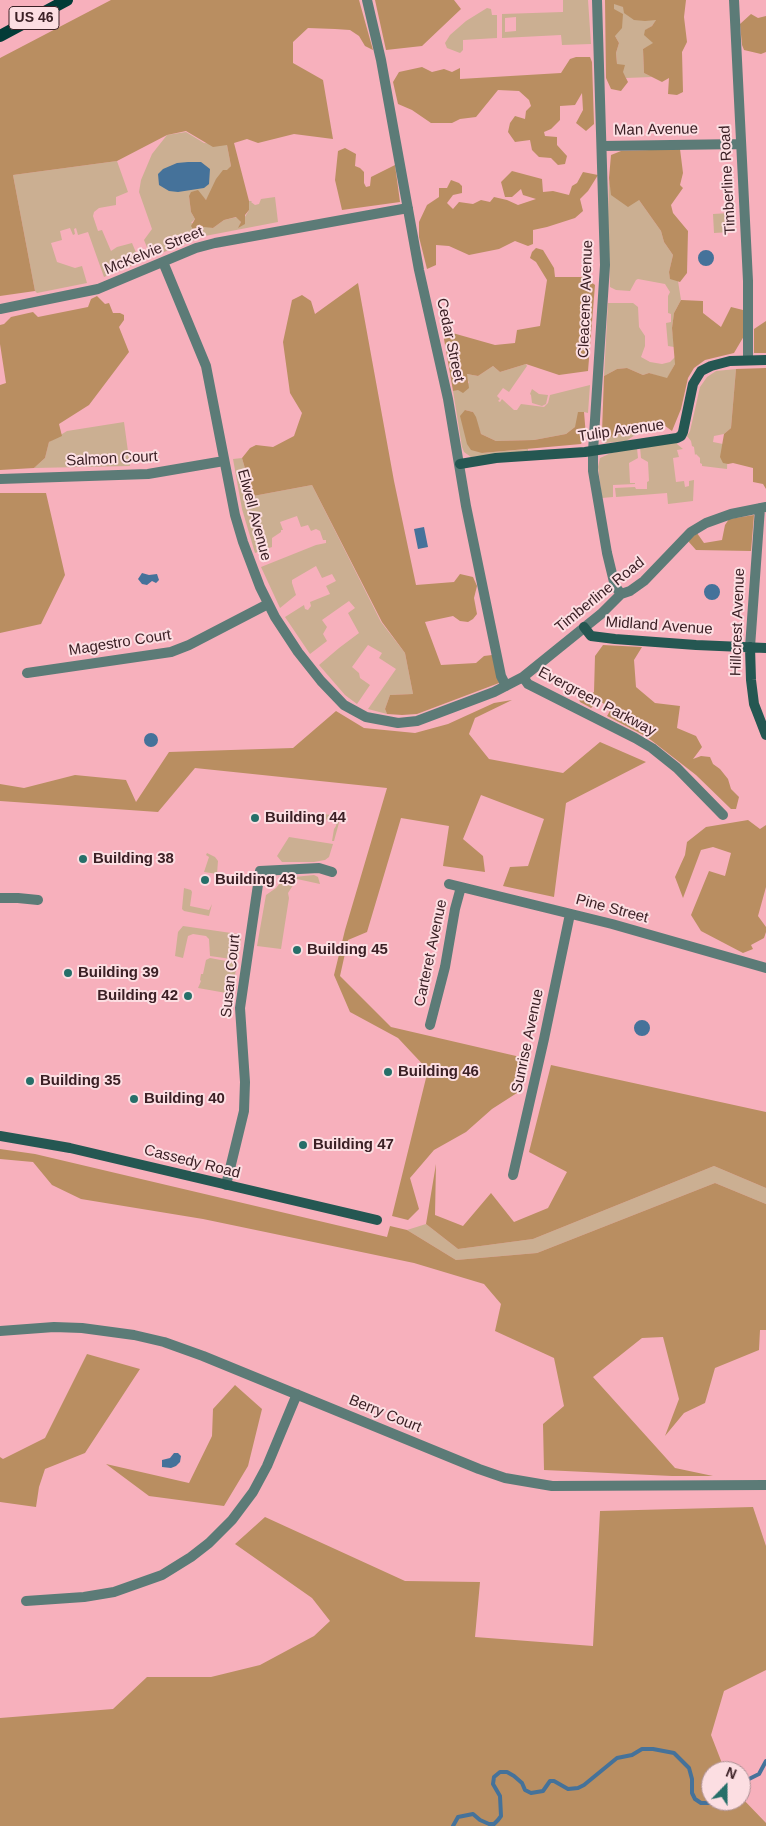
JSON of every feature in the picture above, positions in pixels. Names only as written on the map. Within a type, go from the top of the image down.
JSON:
[{"type":"main road","name":"US 46","points":[[0,36],[67,0]]},
{"type":"street","name":"Cedar Street","points":[[367,0],[381,60],[408,208],[460,464],[474,546],[501,676],[506,686]]},
{"type":"street","name":"Cleacene Avenue","points":[[597,0],[604,281],[593,471],[607,553],[615,586],[621,594]]},
{"type":"street","name":"Timberline Road","points":[[734,0],[748,281],[748,359]]},
{"type":"street","name":"Man Avenue","points":[[602,146],[741,144]]},
{"type":"street","name":"McKelvie Street","points":[[0,309],[90,292],[214,243],[408,208]]},
{"type":"street","name":"Elwell Avenue","points":[[163,262],[206,366],[235,515],[243,542],[268,604],[298,652],[329,691],[350,710],[366,717],[388,723],[408,723],[506,686]]},
{"type":"street","name":"Tulip Avenue","points":[[460,464],[496,458],[593,451],[667,440],[680,436],[684,432],[693,384],[697,376],[705,369],[717,364],[748,359],[766,360]]},
{"type":"street","name":"Salmon Court","points":[[0,479],[148,474],[224,461]]},
{"type":"street","name":"Timberline Road","points":[[506,686],[523,677],[584,628],[621,594],[630,591],[644,581],[682,540],[696,528],[731,514],[763,507]]},
{"type":"street","name":"Hillcrest Avenue","points":[[763,507],[750,647],[754,704],[766,734]]},
{"type":"street","name":"Magestro Court","points":[[27,673],[171,652],[189,645],[268,604]]},
{"type":"street","name":"Midland Avenue","points":[[584,628],[592,636],[615,639],[766,648]]},
{"type":"street","name":"Evergreen Parkway","points":[[523,677],[528,684],[652,748],[673,764],[723,815]]},
{"type":"street","name":"Susan Court","points":[[226,1185],[244,1111],[245,1082],[240,1008],[260,871],[318,868],[332,872]]},
{"type":"street","name":"Pine Street","points":[[449,884],[570,914],[766,968]]},
{"type":"street","name":"Carteret Avenue","points":[[430,1025],[445,967],[455,909],[461,887]]},
{"type":"street","points":[[0,898],[38,900]]},
{"type":"street","name":"Sunrise Avenue","points":[[513,1175],[570,914]]},
{"type":"street","name":"Cassedy Road","points":[[0,1136],[78,1150],[377,1220]]},
{"type":"street","name":"Berry Court","points":[[0,1331],[67,1327],[134,1335],[182,1348],[479,1470],[521,1482],[552,1486],[766,1485]]},
{"type":"street","points":[[26,1601],[84,1597],[114,1592],[162,1575],[191,1557],[227,1525],[253,1492],[268,1466],[297,1394]]},
{"type":"shaded area","points":[[111,0],[359,0],[373,50],[365,46],[359,36],[350,30],[308,28],[293,42],[293,63],[323,80],[333,139],[294,134],[258,143],[247,139],[234,143],[249,201],[249,210],[245,215],[245,224],[238,228],[241,222],[236,217],[224,220],[213,228],[204,227],[194,231],[191,226],[195,219],[191,212],[189,196],[191,192],[198,190],[206,200],[216,179],[223,170],[227,170],[231,166],[227,145],[213,147],[186,131],[167,135],[117,161],[13,175],[35,291],[0,296],[0,58]]},
{"type":"shaded area","points":[[375,0],[454,0],[461,9],[422,46],[386,50]]},
{"type":"shaded area","points":[[563,0],[588,0],[591,44],[562,45],[561,35],[502,38],[502,14],[563,12]],"holes":[[[516,17],[516,31],[505,32],[505,18]]]},
{"type":"shaded area","points":[[605,0],[686,0],[684,17],[687,42],[682,52],[683,92],[677,95],[668,94],[669,78],[662,82],[644,73],[643,49],[653,43],[644,35],[645,30],[652,26],[656,20],[634,20],[624,13],[623,7],[614,4],[614,9],[623,14],[622,28],[615,36],[619,43],[616,53],[617,64],[625,65],[623,72],[628,82],[621,91],[611,89],[606,78]]},
{"type":"shaded area","points":[[613,3],[657,19],[646,30],[654,44],[643,49],[644,73],[652,77],[626,78],[617,64],[616,53],[619,43],[615,36]]},
{"type":"shaded area","points":[[487,8],[491,9],[492,15],[497,15],[497,38],[463,40],[463,50],[460,53],[447,48],[445,43],[450,35],[466,21]]},
{"type":"shaded area","points":[[751,14],[758,18],[766,16],[766,52],[761,54],[744,50],[742,45],[740,24]]},
{"type":"shaded area","points":[[590,57],[592,62],[594,124],[586,131],[576,123],[583,110],[582,93],[575,105],[560,106],[560,120],[551,129],[544,132],[545,136],[557,137],[557,145],[567,156],[565,164],[558,165],[551,158],[539,157],[532,150],[530,140],[515,142],[508,132],[510,123],[515,116],[525,119],[526,111],[531,106],[529,100],[519,91],[498,90],[476,117],[460,119],[452,123],[431,123],[412,110],[398,104],[393,82],[399,72],[422,67],[432,72],[444,69],[452,72],[460,68],[460,79],[561,73],[570,59]]},
{"type":"shaded area","points":[[186,132],[204,143],[227,145],[231,166],[206,200],[200,194],[189,196],[191,212],[195,219],[191,223],[213,228],[224,220],[237,217],[241,222],[239,227],[249,210],[249,201],[252,201],[255,205],[259,204],[261,199],[275,197],[278,222],[205,236],[151,257],[144,240],[152,229],[139,192],[141,180],[152,154],[167,135]]},
{"type":"shaded area","points":[[345,148],[356,154],[355,166],[364,172],[366,187],[370,186],[371,177],[395,165],[400,202],[342,210],[335,180],[338,151]]},
{"type":"shaded area","points":[[680,149],[683,173],[680,185],[683,188],[671,205],[673,213],[688,231],[687,273],[680,282],[670,279],[669,272],[673,255],[664,242],[661,231],[639,200],[628,207],[611,195],[609,178],[611,155],[621,151]]},
{"type":"shaded area","points":[[117,161],[128,192],[116,197],[116,205],[99,208],[94,212],[93,216],[98,231],[102,230],[111,251],[117,247],[132,243],[140,262],[104,277],[88,232],[78,235],[76,228],[73,235],[70,228],[60,231],[62,240],[51,243],[57,262],[75,268],[82,266],[87,283],[37,293],[35,291],[13,175]]},
{"type":"shaded area","points":[[512,171],[542,179],[543,192],[553,191],[569,195],[572,186],[577,183],[583,172],[598,175],[588,191],[580,199],[583,211],[575,218],[533,230],[533,244],[528,246],[515,241],[499,249],[469,255],[449,246],[436,245],[436,265],[427,269],[419,237],[419,222],[427,205],[439,197],[439,188],[447,188],[451,180],[462,186],[462,193],[453,195],[447,203],[453,209],[459,202],[473,204],[481,200],[490,202],[494,197],[518,205],[536,199],[523,195],[521,189],[512,197],[505,197],[501,182]]},
{"type":"shaded area","points":[[609,178],[612,195],[639,200],[661,231],[664,242],[673,255],[669,272],[670,278],[678,281],[681,300],[674,313],[672,328],[674,347],[668,346],[666,323],[671,322],[671,314],[668,313],[668,296],[670,292],[665,284],[638,279],[630,291],[616,290],[610,287]]},
{"type":"shaded area","points":[[729,213],[730,232],[714,233],[713,214]]},
{"type":"shaded area","points":[[536,248],[543,250],[554,268],[555,277],[584,277],[595,285],[588,371],[559,375],[526,364],[500,372],[493,366],[478,376],[467,374],[469,388],[463,393],[458,390],[453,391],[444,339],[449,332],[495,345],[515,343],[517,330],[540,326],[547,280],[536,262],[530,258]]},
{"type":"shaded area","points":[[358,283],[394,481],[416,585],[454,582],[460,574],[473,577],[477,586],[474,598],[477,614],[473,619],[468,622],[460,621],[453,616],[425,622],[441,665],[476,663],[484,656],[492,655],[499,683],[417,714],[387,714],[385,709],[390,695],[413,694],[405,653],[382,622],[312,485],[253,496],[242,458],[250,448],[256,445],[273,447],[294,436],[302,413],[290,393],[283,342],[292,300],[302,295],[311,301],[315,314]]},
{"type":"shaded area","points":[[97,296],[105,304],[109,303],[113,313],[124,315],[124,320],[119,327],[129,352],[89,405],[59,424],[62,436],[49,442],[45,458],[34,468],[0,470],[0,385],[6,383],[0,344],[0,325],[4,324],[11,317],[33,312],[38,317],[88,307],[91,299]]},
{"type":"shaded area","points":[[681,300],[703,301],[703,313],[721,327],[731,307],[743,310],[744,336],[734,353],[705,360],[694,368],[688,378],[681,409],[672,431],[664,425],[606,438],[602,432],[604,376],[617,369],[627,368],[643,375],[649,373],[667,378],[675,364],[672,328],[674,313]]},
{"type":"shaded area","points":[[608,303],[633,303],[638,307],[639,327],[645,336],[645,346],[641,357],[650,362],[662,364],[670,362],[675,357],[675,364],[667,379],[649,373],[643,375],[627,368],[617,369],[604,376]]},
{"type":"shaded area","points":[[766,321],[766,353],[754,353],[754,329]]},
{"type":"shaded area","points":[[526,364],[527,366],[509,392],[503,388],[497,396],[500,399],[498,401],[500,402],[502,399],[514,410],[517,410],[521,404],[544,407],[548,403],[550,395],[590,385],[588,413],[584,412],[575,427],[566,434],[534,440],[496,441],[481,434],[473,412],[465,410],[482,453],[528,449],[528,451],[471,457],[464,452],[462,447],[453,391],[469,383],[467,374],[478,376],[493,366],[500,372]]},
{"type":"shaded area","points":[[766,368],[766,489],[763,484],[753,482],[753,468],[733,463],[723,463],[720,457],[724,434],[731,428],[736,369]]},
{"type":"shaded area","points":[[736,369],[731,428],[724,434],[714,436],[713,442],[728,445],[727,469],[702,466],[700,458],[695,455],[694,447],[687,436],[690,431],[700,387],[707,377],[716,371]]},
{"type":"shaded area","points":[[532,389],[539,394],[548,395],[546,404],[542,406],[532,403],[530,394]]},
{"type":"shaded area","points":[[465,410],[473,412],[481,434],[496,441],[534,440],[566,434],[575,427],[578,412],[584,412],[586,436],[581,444],[482,453],[471,450],[467,444],[460,416]]},
{"type":"shaded area","points":[[124,422],[130,466],[34,468],[45,458],[49,442],[67,431]]},
{"type":"shaded area","points":[[643,430],[626,441],[605,443],[600,438],[602,432],[606,438]]},
{"type":"shaded area","points":[[678,442],[677,444],[683,449],[677,450],[679,457],[673,458],[676,482],[684,481],[685,487],[689,486],[689,481],[694,480],[693,501],[668,504],[667,493],[616,497],[615,488],[635,487],[636,489],[647,489],[647,482],[649,481],[648,462],[641,458],[640,447]]},
{"type":"shaded area","points":[[637,448],[638,458],[629,463],[630,483],[635,484],[613,485],[613,497],[602,498],[598,467],[600,458],[611,453]]},
{"type":"shaded area","points":[[242,458],[253,496],[312,485],[381,622],[405,653],[413,694],[390,695],[385,709],[387,714],[368,709],[396,669],[379,658],[382,653],[368,645],[352,667],[359,673],[360,678],[370,685],[357,704],[345,695],[319,665],[359,633],[348,613],[355,608],[349,601],[322,620],[327,627],[323,634],[327,641],[310,654],[285,617],[304,605],[305,609],[308,610],[311,606],[310,602],[330,594],[326,586],[336,581],[332,574],[322,578],[316,566],[292,580],[296,595],[280,608],[261,567],[316,545],[326,543],[326,540],[323,540],[320,531],[316,529],[311,531],[308,525],[301,527],[297,516],[280,522],[283,530],[272,538],[272,547],[255,553],[242,509],[233,459]]},
{"type":"shaded area","points":[[0,493],[46,493],[65,575],[41,624],[0,633]]},
{"type":"shaded area","points":[[754,515],[751,551],[696,550],[688,541],[697,533],[704,543],[722,540],[725,525],[729,519]]},
{"type":"shaded area","points":[[603,645],[642,647],[634,660],[636,687],[655,703],[680,706],[677,728],[696,736],[702,747],[693,759],[701,756],[710,757],[713,764],[728,779],[731,789],[739,797],[736,809],[731,809],[696,775],[647,737],[607,716],[611,709],[600,701],[591,708],[580,702],[579,699],[586,698],[594,692],[595,656]]},
{"type":"shaded area","points":[[512,700],[475,718],[469,734],[489,759],[563,773],[600,742],[646,762],[566,803],[554,897],[503,886],[510,867],[528,866],[544,819],[481,795],[463,839],[483,856],[485,872],[443,866],[449,826],[401,818],[367,932],[348,940],[340,976],[391,1027],[529,1059],[520,1091],[492,1109],[466,1132],[434,1150],[410,1178],[419,1209],[408,1220],[392,1216],[428,1070],[398,1038],[350,1012],[334,975],[345,930],[387,788],[195,768],[158,812],[0,801],[0,784],[24,788],[75,775],[126,780],[136,802],[169,752],[293,748],[336,711],[364,728],[415,733],[448,724],[494,703]]},
{"type":"shaded area","points":[[318,813],[337,816],[340,819],[334,841],[332,841],[337,821],[317,818]]},
{"type":"shaded area","points":[[748,820],[760,829],[766,825],[766,887],[758,916],[766,927],[766,932],[764,938],[751,945],[753,949],[743,953],[701,931],[691,915],[709,871],[725,876],[731,853],[713,847],[701,850],[683,898],[675,877],[685,855],[687,842],[706,827]]},
{"type":"shaded area","points":[[289,837],[333,844],[329,857],[325,860],[314,862],[282,862],[277,856]]},
{"type":"shaded area","points":[[207,853],[218,861],[217,874],[204,872],[209,857],[206,855]]},
{"type":"shaded area","points":[[314,875],[318,877],[320,884],[297,879],[288,893],[289,898],[281,949],[257,946],[266,895],[276,888],[284,878]]},
{"type":"shaded area","points":[[184,888],[192,892],[190,906],[209,910],[212,904],[209,916],[182,909]]},
{"type":"shaded area","points":[[183,926],[238,934],[241,939],[238,960],[210,956],[209,939],[206,936],[193,934],[188,936],[183,958],[175,956],[178,932]]},
{"type":"shaded area","points":[[210,958],[237,963],[232,994],[198,988],[206,960]]},
{"type":"shaded area","points":[[551,1065],[766,1112],[766,1188],[714,1166],[533,1239],[458,1249],[426,1224],[436,1164],[435,1215],[463,1226],[491,1193],[514,1222],[548,1208],[567,1172],[529,1152]]},
{"type":"shaded area","points":[[0,1149],[35,1154],[387,1237],[390,1226],[407,1230],[456,1260],[537,1253],[715,1183],[766,1204],[766,1330],[760,1330],[759,1350],[715,1368],[705,1403],[684,1413],[665,1436],[679,1399],[663,1337],[642,1338],[593,1377],[675,1468],[713,1476],[544,1470],[543,1424],[564,1406],[554,1358],[495,1331],[501,1304],[484,1284],[414,1263],[203,1219],[81,1199],[52,1185],[33,1162],[0,1159]]},
{"type":"shaded area","points":[[714,1166],[766,1188],[766,1204],[715,1183],[537,1253],[456,1260],[407,1230],[426,1224],[458,1249],[533,1239]]},
{"type":"shaded area","points":[[87,1354],[140,1369],[85,1453],[45,1469],[39,1487],[36,1507],[0,1502],[0,1457],[3,1459],[45,1438]]},
{"type":"shaded area","points":[[235,1385],[262,1409],[248,1466],[224,1506],[149,1496],[106,1464],[189,1483],[212,1436],[213,1409]]},
{"type":"shaded area","points":[[753,1507],[766,1546],[766,1670],[724,1691],[711,1735],[721,1761],[701,1761],[701,1811],[751,1811],[751,1807],[766,1823],[766,1826],[0,1826],[0,1718],[113,1709],[147,1677],[211,1677],[260,1665],[314,1636],[330,1621],[312,1598],[235,1544],[265,1517],[405,1581],[480,1582],[475,1637],[593,1646],[600,1511]]},
{"type":"water","points":[[201,162],[210,169],[209,184],[204,188],[178,192],[169,191],[159,185],[158,174],[163,169],[177,163]]},
{"type":"water","points":[[706,250],[712,252],[714,258],[712,264],[706,266],[700,264],[698,258],[700,252]]},
{"type":"water","points":[[424,527],[428,547],[418,549],[414,529]]},
{"type":"water","points":[[142,573],[149,575],[157,574],[159,580],[156,583],[152,581],[147,585],[142,584],[138,579]]},
{"type":"water","points":[[709,584],[715,584],[720,589],[718,598],[709,600],[704,595],[704,589]]},
{"type":"water","points":[[148,733],[154,733],[158,740],[154,747],[148,747],[144,743],[144,737]]},
{"type":"water","points":[[642,1020],[648,1022],[650,1028],[648,1034],[642,1036],[636,1034],[634,1028],[636,1022]]},
{"type":"water","points":[[174,1453],[178,1453],[181,1456],[180,1462],[171,1468],[162,1467],[162,1460],[170,1458]]},
{"type":"waterway","points":[[453,1826],[458,1817],[473,1814],[489,1824],[494,1824],[498,1820],[501,1816],[500,1796],[493,1784],[494,1777],[500,1772],[507,1772],[514,1776],[522,1783],[525,1790],[531,1793],[543,1791],[550,1781],[554,1781],[568,1789],[578,1788],[617,1758],[632,1755],[642,1749],[674,1753],[689,1768],[692,1779],[692,1793],[695,1799],[701,1803]]},
{"type":"waterway","points":[[751,1778],[759,1774],[766,1761]]},
{"type":"place","name":"Building 44","points":[[255,818]]},
{"type":"place","name":"Building 38","points":[[83,859]]},
{"type":"place","name":"Building 43","points":[[205,880]]},
{"type":"place","name":"Building 45","points":[[297,950]]},
{"type":"place","name":"Building 39","points":[[68,973]]},
{"type":"place","name":"Building 42","points":[[188,996]]},
{"type":"place","name":"Building 46","points":[[388,1072]]},
{"type":"place","name":"Building 35","points":[[30,1081]]},
{"type":"place","name":"Building 40","points":[[134,1099]]},
{"type":"place","name":"Building 47","points":[[303,1145]]}]
